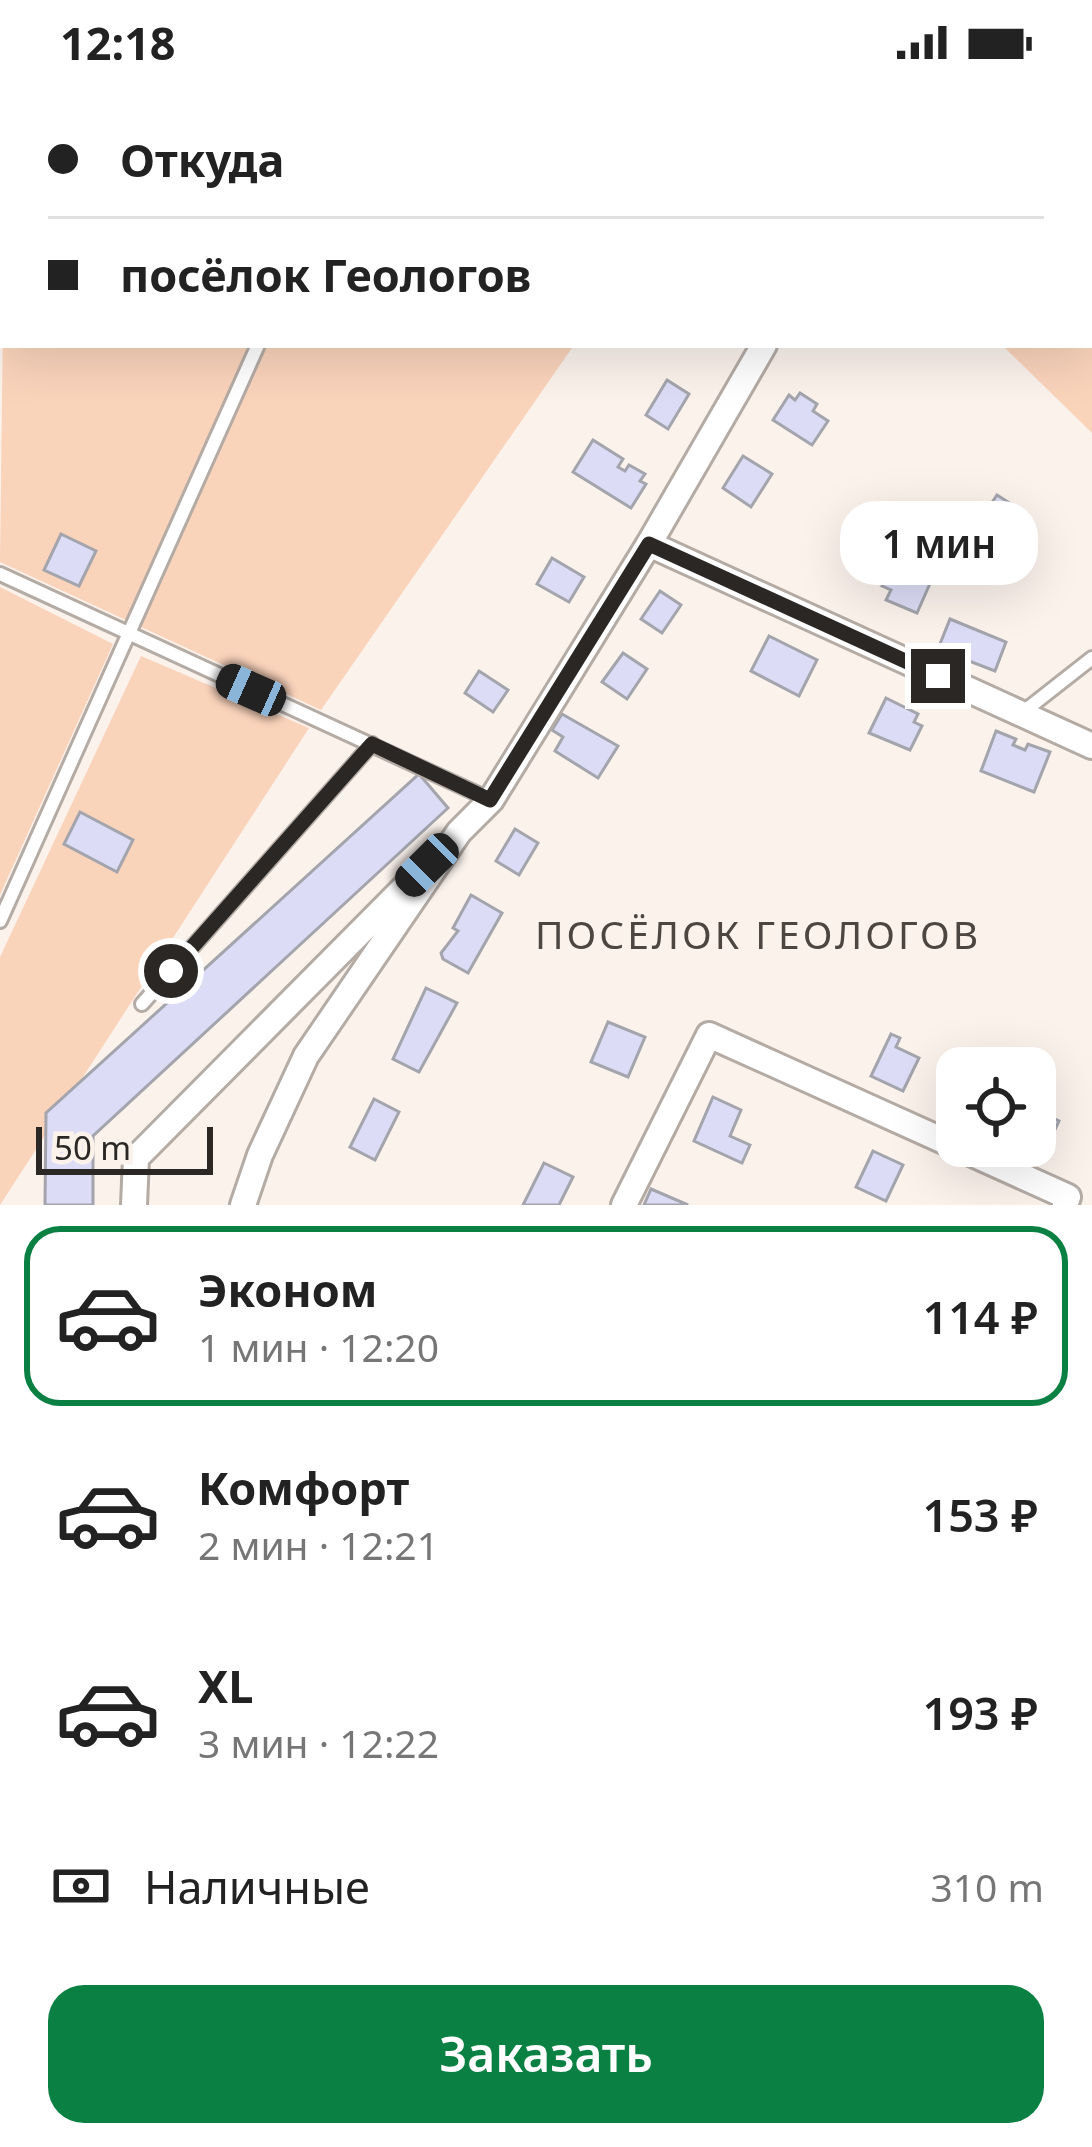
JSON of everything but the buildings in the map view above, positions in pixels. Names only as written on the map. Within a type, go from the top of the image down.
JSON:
[{"type":"street","points":[[134,1205],[136,1158],[490,800],[649,544],[762,348]]},
{"type":"street","points":[[649,544],[1092,746]]},
{"type":"street","points":[[243,1205],[260,1155],[306,1056],[459,832]]},
{"type":"street","points":[[624,1205],[709,1035],[1068,1197],[1065,1205]]},
{"type":"lane","points":[[0,921],[257,348]]},
{"type":"lane","points":[[0,574],[490,800]]},
{"type":"lane","points":[[1021,714],[1092,658]]},
{"type":"lane","points":[[142,1004],[372,744]]},
{"type":"shaded area","points":[[3,348],[572,348],[321,710],[0,562]]},
{"type":"shaded area","points":[[1005,348],[1092,348],[1092,433]]},
{"type":"shaded area","points":[[0,587],[113,644],[0,895]]},
{"type":"shaded area","points":[[141,656],[309,728],[0,1205],[0,957]]},
{"type":"district","name":"ПОСЁЛОК ГЕОЛОГОВ","points":[[758,933]]},
{"type":"route","points":[[171,971],[372,744],[490,800],[649,544],[938,676]]}]
